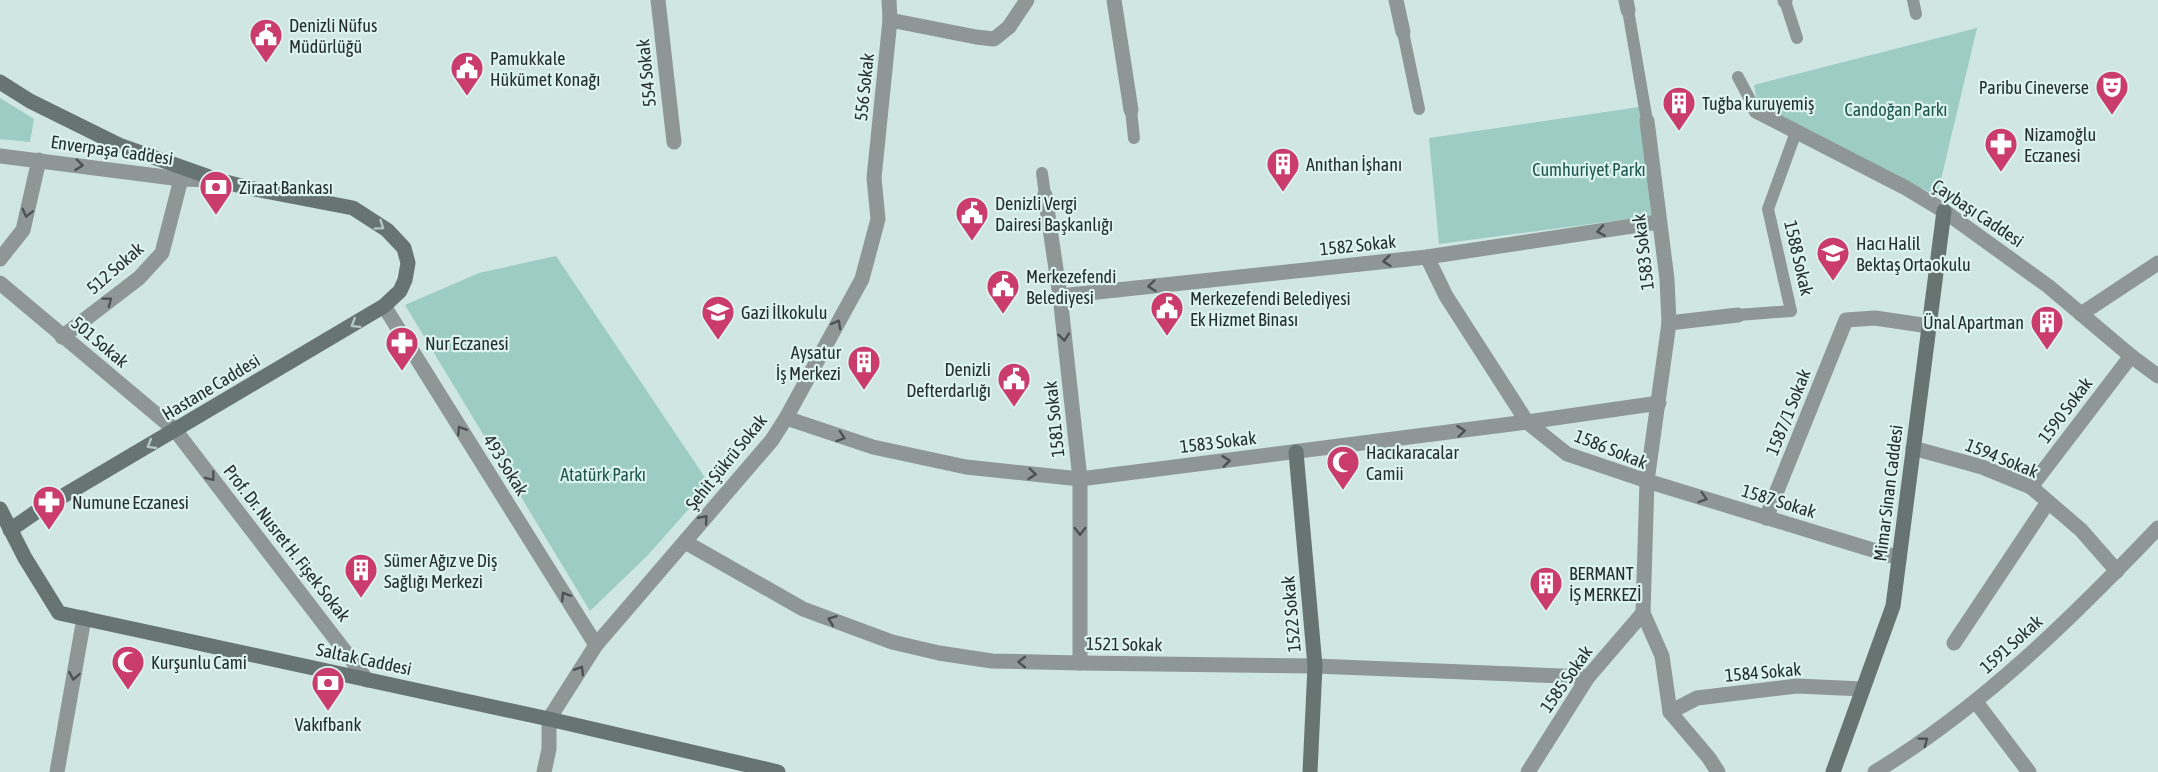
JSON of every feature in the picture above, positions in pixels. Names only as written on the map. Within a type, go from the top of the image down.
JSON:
[{"type":"main road","points":[[0,82],[30,101],[119,145],[218,180]]},
{"type":"main road","name":"Hastane Caddesi","points":[[5,533],[36,512],[384,306],[400,291],[408,263],[404,248],[387,230],[353,208],[218,180]]},
{"type":"main road","name":"Mimar Sinan Caddesi","points":[[1833,772],[1893,606],[1944,211]]},
{"type":"main road","name":"1522 Sokak","points":[[1296,452],[1316,666],[1310,772]]},
{"type":"main road","name":"Saltak Caddesi","points":[[0,509],[5,533],[59,613],[549,719],[778,772]]},
{"type":"street","name":"554 Sokak","points":[[658,0],[674,142]]},
{"type":"street","name":"556 Sokak","points":[[877,199],[874,178],[890,0]]},
{"type":"street","points":[[890,20],[976,38],[994,39],[1009,27],[1027,0]]},
{"type":"street","points":[[1114,0],[1134,138]]},
{"type":"street","points":[[1396,0],[1419,109]]},
{"type":"street","points":[[1913,0],[1916,14]]},
{"type":"street","points":[[1785,1],[1797,38]]},
{"type":"street","name":"1583 Sokak","points":[[1627,5],[1644,96],[1667,279],[1669,323],[1647,481]]},
{"type":"street","points":[[1738,77],[1756,111]]},
{"type":"street","name":"Çaybaşı Caddesi","points":[[1756,111],[1906,188],[1944,211],[2048,286],[2158,376]]},
{"type":"street","name":"1588 Sokak","points":[[1669,323],[1791,311],[1768,209],[1796,132]]},
{"type":"street","name":"Enverpaşa Caddesi","points":[[0,156],[181,179],[218,180]]},
{"type":"street","points":[[0,259],[23,230],[39,160]]},
{"type":"street","name":"1581 Sokak","points":[[1042,173],[1060,296],[1080,479],[1080,663]]},
{"type":"street","name":"512 Sokak","points":[[62,337],[139,278],[162,253],[181,179]]},
{"type":"street","name":"Şehit Şükrü Sokak","points":[[549,719],[596,645],[772,440],[786,418],[862,279],[878,219],[877,199]]},
{"type":"street","name":"1582 Sokak","points":[[1060,296],[1427,257],[1659,222]]},
{"type":"street","name":"1586 Sokak","points":[[1427,257],[1446,296],[1527,422],[1567,454],[1647,481],[1643,613],[1662,656],[1670,712]]},
{"type":"street","points":[[2081,314],[2158,263]]},
{"type":"street","name":"501 Sokak","points":[[0,283],[175,430]]},
{"type":"street","name":"493 Sokak","points":[[384,306],[596,645]]},
{"type":"street","name":"1587/1 Sokak","points":[[1766,518],[1846,320],[1875,318],[1929,326]]},
{"type":"street","name":"1590 Sokak","points":[[2031,487],[2131,356]]},
{"type":"street","name":"1583 Sokak","points":[[786,418],[873,447],[966,467],[1080,479],[1659,403]]},
{"type":"street","name":"Prof. Dr. Nusret H. Fişek Sokak","points":[[175,430],[367,680]]},
{"type":"street","name":"1594 Sokak","points":[[1913,448],[1982,467],[2031,487],[2081,530],[2117,571]]},
{"type":"street","name":"1587 Sokak","points":[[1647,481],[1899,558]]},
{"type":"street","points":[[1954,643],[2048,502]]},
{"type":"street","name":"1591 Sokak","points":[[1875,772],[1913,749],[1976,702],[2086,604],[2158,528]]},
{"type":"street","name":"1521 Sokak","points":[[685,542],[802,609],[892,642],[939,653],[992,661],[1316,666],[1587,677]]},
{"type":"street","name":"1585 Sokak","points":[[1528,772],[1587,677],[1643,613]]},
{"type":"street","points":[[57,772],[84,618]]},
{"type":"street","name":"1584 Sokak","points":[[1670,712],[1698,698],[1797,686],[1863,689]]},
{"type":"street","points":[[1976,702],[2029,772]]},
{"type":"street","points":[[1670,712],[1718,772]]},
{"type":"street","points":[[544,772],[549,749],[549,719]]},
{"type":"green space","name":"Candoğan Parkı","points":[[1977,28],[1937,196],[1758,107],[1754,85]]},
{"type":"green space","points":[[0,98],[34,119],[30,142],[0,139]]},
{"type":"green space","name":"Cumhuriyet Parkı","points":[[1639,107],[1651,216],[1439,244],[1429,138]]},
{"type":"green space","name":"Atatürk Parkı","points":[[556,256],[710,485],[648,555],[590,611],[405,305],[479,273]]},
{"type":"place","name":"Denizli Nüfus Müdürlüğü","points":[[266,64]]},
{"type":"place","name":"Pamukkale Hükümet Konağı","points":[[467,97]]},
{"type":"place","name":"Paribu Cineverse","points":[[2112,116]]},
{"type":"place","name":"Tuğba kuruyemiş","points":[[1679,132]]},
{"type":"place","name":"Nizamoğlu Eczanesi","points":[[2001,173]]},
{"type":"place","name":"Anıthan İşhanı","points":[[1283,193]]},
{"type":"place","name":"Ziraat Bankası","points":[[216,216]]},
{"type":"place","name":"Denizli Vergi Dairesi Başkanlığı","points":[[972,242]]},
{"type":"place","name":"Hacı Halil Bektaş Ortaokulu","points":[[1833,282]]},
{"type":"place","name":"Merkezefendi Belediyesi","points":[[1003,315]]},
{"type":"place","name":"Merkezefendi Belediyesi Ek Hizmet Binası","points":[[1167,337]]},
{"type":"place","name":"Gazi İlkokulu","points":[[718,341]]},
{"type":"place","name":"Ünal Apartman","points":[[2047,351]]},
{"type":"place","name":"Nur Eczanesi","points":[[402,372]]},
{"type":"place","name":"Aysatur İş Merkezi","points":[[864,391]]},
{"type":"place","name":"Denizli Defterdarlığı","points":[[1014,408]]},
{"type":"place","name":"Hacıkaracalar Camii","points":[[1343,491]]},
{"type":"place","name":"Numune Eczanesi","points":[[49,531]]},
{"type":"place","name":"Sümer Ağız ve Diş Sağlığı Merkezi","points":[[361,599]]},
{"type":"place","name":"BERMANT İŞ MERKEZİ","points":[[1546,612]]},
{"type":"place","name":"Kurşunlu Cami","points":[[128,691]]},
{"type":"place","name":"Vakıfbank","points":[[328,712]]}]
